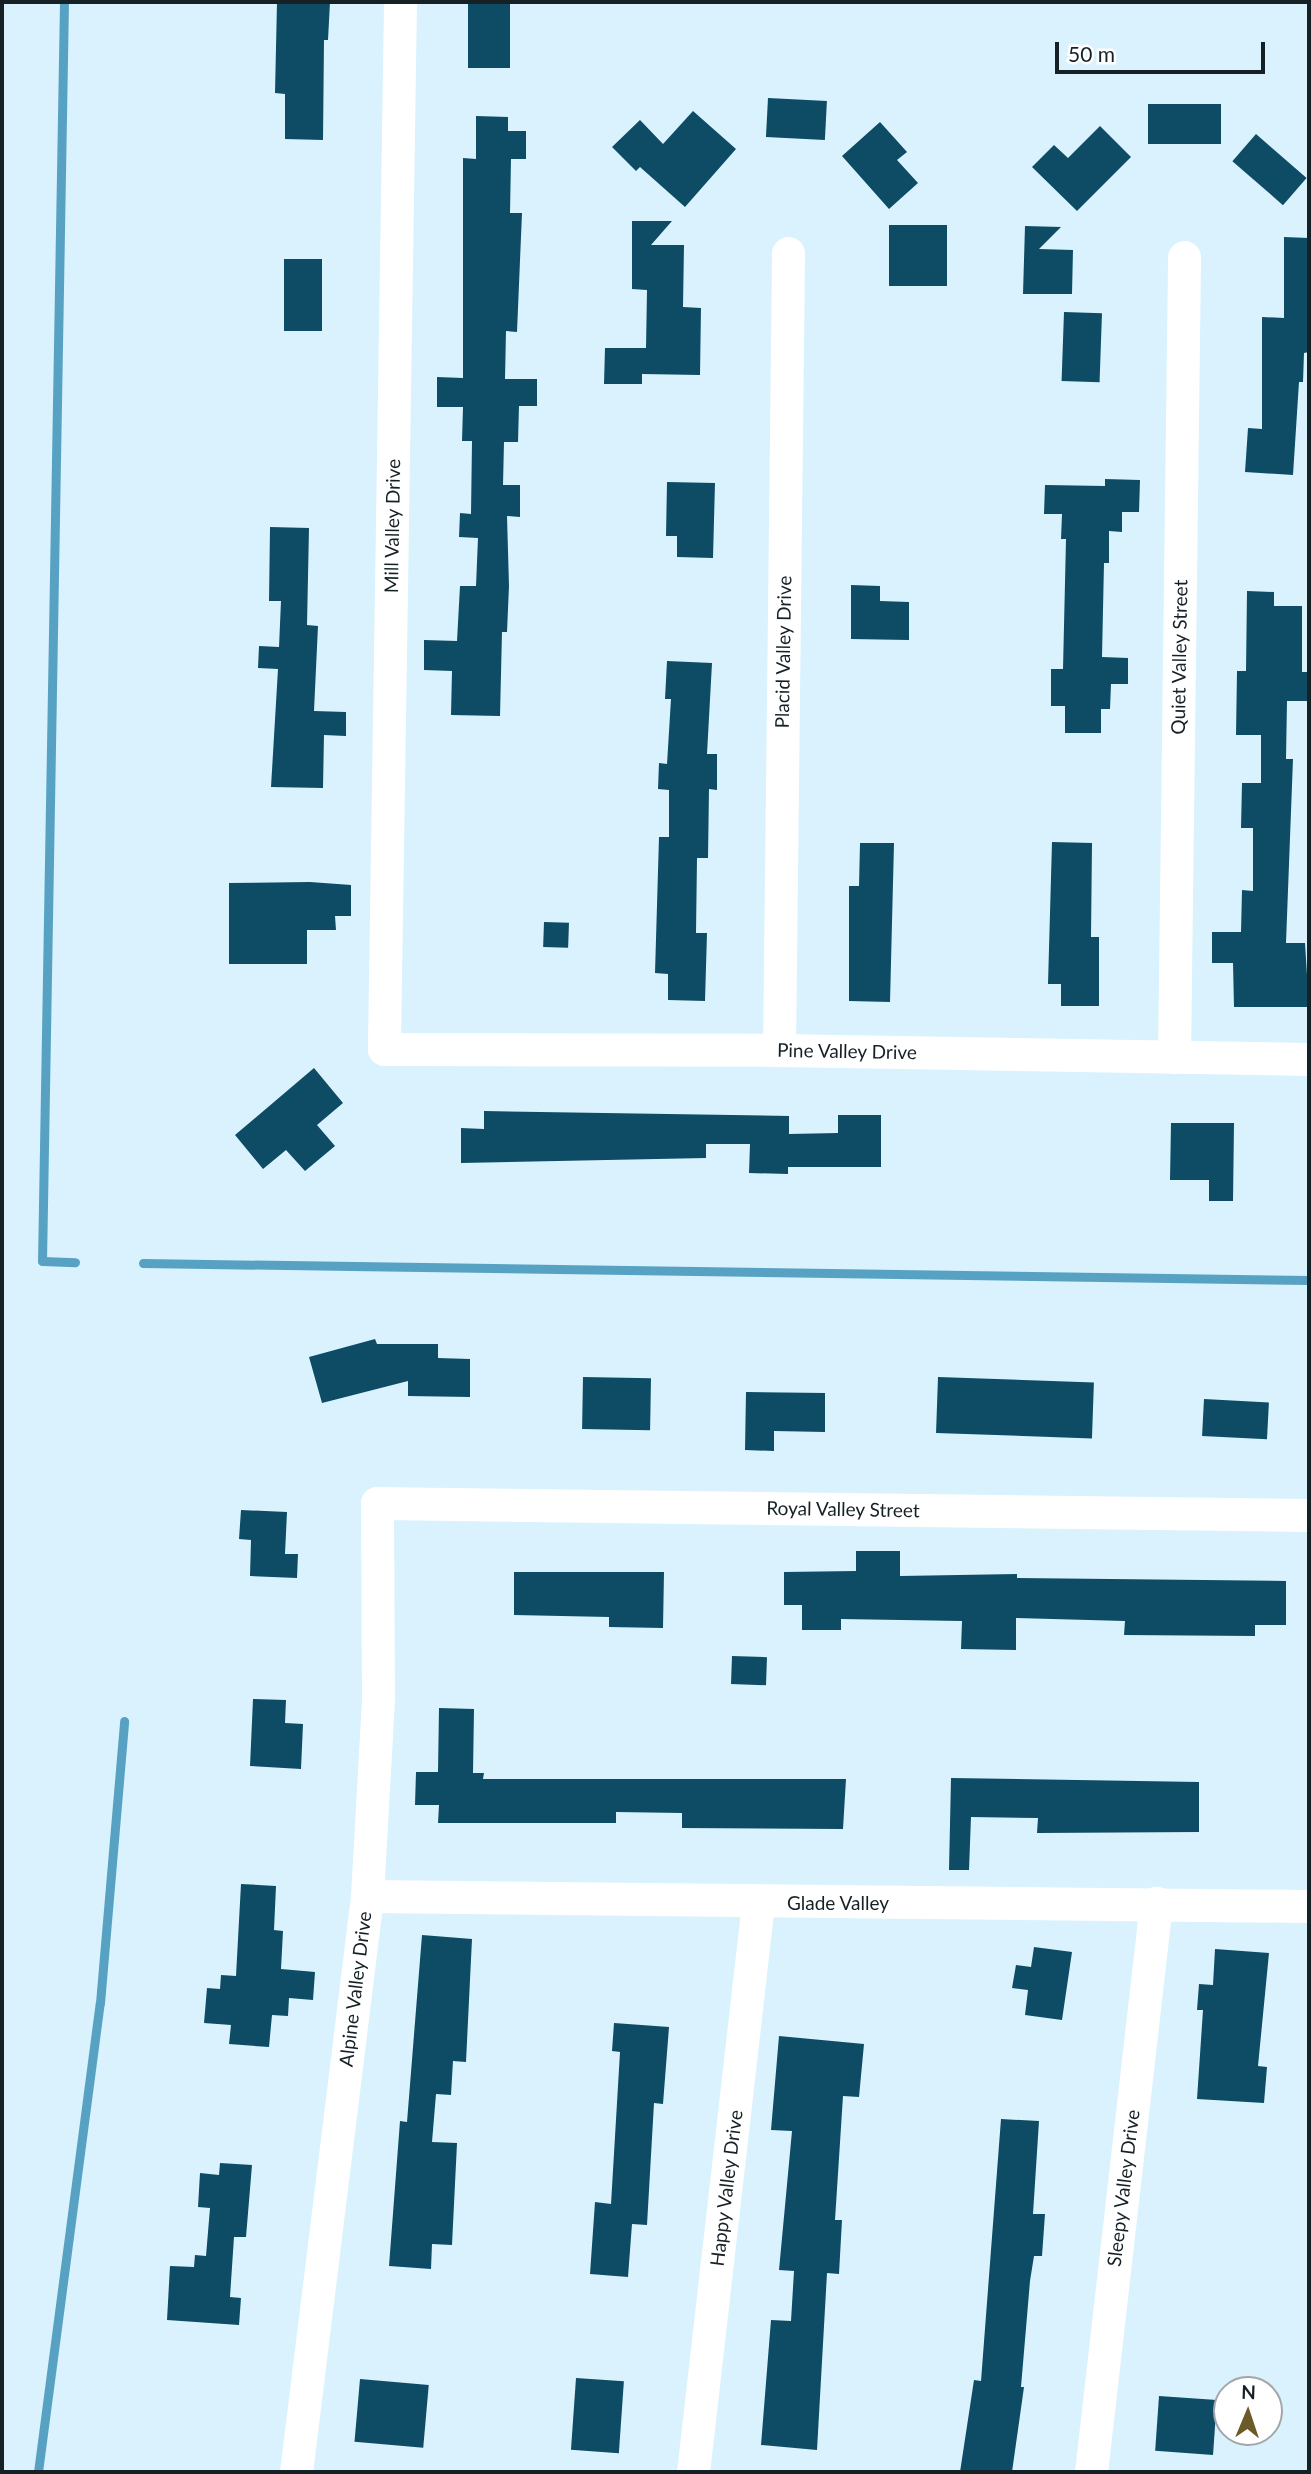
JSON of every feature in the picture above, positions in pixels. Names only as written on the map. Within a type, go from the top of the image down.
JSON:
[{"type":"street","name":"Mill Valley Drive","points":[[384,1049],[400,2]]},
{"type":"street","name":"Placid Valley Drive","points":[[779,1050],[788,253]]},
{"type":"street","name":"Quiet Valley Street","points":[[1174,1057],[1184,257]]},
{"type":"street","name":"Pine Valley Drive","points":[[384,1049],[779,1050],[1309,1059]]},
{"type":"street","name":"Royal Valley Street","points":[[377,1503],[1309,1515]]},
{"type":"street","name":"Alpine Valley Drive","points":[[296,2472],[367,1896],[378,1699],[377,1503]]},
{"type":"street","name":"Glade Valley","points":[[367,1896],[758,1903],[1156,1903],[1309,1906]]},
{"type":"street","name":"Happy Valley Drive","points":[[693,2472],[758,1903]]},
{"type":"street","name":"Sleepy Valley Drive","points":[[1091,2472],[1156,1903]]},
{"type":"building","points":[[277,2],[330,2],[328,40],[324,40],[323,140],[285,139],[285,94],[275,93]]},
{"type":"building","points":[[468,2],[510,2],[510,68],[468,68]]},
{"type":"building","points":[[768,98],[827,101],[825,140],[766,137]]},
{"type":"building","points":[[1148,104],[1221,104],[1221,144],[1148,144]]},
{"type":"building","points":[[693,111],[736,149],[685,207],[640,167],[636,171],[612,147],[640,120],[663,144]]},
{"type":"building","points":[[476,116],[508,117],[508,131],[526,131],[526,159],[511,159],[510,213],[522,213],[517,332],[506,331],[505,379],[537,379],[537,406],[519,406],[518,442],[504,442],[503,485],[520,485],[520,517],[507,516],[509,586],[507,632],[502,632],[500,716],[451,715],[452,671],[424,670],[424,640],[457,641],[460,586],[476,586],[478,538],[459,537],[460,513],[471,514],[472,441],[462,441],[463,407],[437,407],[437,377],[463,378],[463,158],[476,159]]},
{"type":"building","points":[[880,122],[907,152],[897,160],[918,183],[889,209],[842,156]]},
{"type":"building","points":[[1100,126],[1131,157],[1077,211],[1032,167],[1054,145],[1068,158]]},
{"type":"building","points":[[1256,134],[1307,178],[1283,205],[1232,161]]},
{"type":"building","points":[[632,221],[672,221],[651,245],[684,245],[683,307],[701,308],[700,375],[642,374],[642,384],[604,384],[605,348],[646,348],[647,290],[632,289]]},
{"type":"building","points":[[889,225],[947,225],[947,286],[889,286]]},
{"type":"building","points":[[1025,226],[1061,227],[1039,249],[1073,250],[1072,294],[1023,294]]},
{"type":"building","points":[[1284,237],[1309,238],[1309,352],[1304,353],[1303,382],[1299,382],[1293,475],[1245,472],[1248,428],[1262,429],[1262,317],[1284,318]]},
{"type":"building","points":[[284,259],[322,259],[322,331],[284,331]]},
{"type":"building","points":[[1064,312],[1102,313],[1100,382],[1062,381]]},
{"type":"building","points":[[1105,479],[1140,480],[1139,512],[1122,512],[1122,532],[1109,531],[1109,563],[1104,563],[1102,657],[1128,658],[1128,684],[1111,684],[1110,709],[1101,709],[1101,733],[1065,733],[1065,706],[1051,706],[1051,669],[1063,669],[1066,539],[1061,539],[1062,514],[1044,514],[1045,485],[1105,486]]},
{"type":"building","points":[[667,482],[715,483],[713,558],[677,557],[677,536],[666,536]]},
{"type":"building","points":[[270,527],[309,528],[307,625],[318,626],[314,711],[346,712],[346,736],[324,735],[323,788],[271,787],[278,669],[258,668],[259,646],[279,647],[281,601],[269,601]]},
{"type":"building","points":[[851,585],[880,586],[880,601],[909,602],[909,640],[851,639]]},
{"type":"building","points":[[1247,591],[1274,592],[1274,606],[1302,606],[1302,672],[1309,672],[1309,701],[1287,701],[1286,759],[1293,759],[1286,943],[1305,943],[1309,1007],[1234,1007],[1233,963],[1212,963],[1212,932],[1241,932],[1242,890],[1253,891],[1253,828],[1241,828],[1242,783],[1261,783],[1261,735],[1236,735],[1237,671],[1246,671]]},
{"type":"building","points":[[667,661],[712,663],[707,754],[717,754],[717,790],[709,789],[708,858],[697,858],[696,933],[707,933],[705,1001],[668,1000],[668,974],[655,973],[659,837],[669,837],[669,790],[658,789],[659,763],[667,764],[671,699],[665,699]]},
{"type":"building","points":[[1052,842],[1092,843],[1091,937],[1099,937],[1099,1006],[1061,1006],[1061,984],[1048,984]]},
{"type":"building","points":[[860,843],[894,843],[890,1002],[849,1001],[849,886],[859,886]]},
{"type":"building","points":[[310,882],[351,885],[351,916],[335,916],[336,930],[307,930],[307,964],[229,964],[229,883]]},
{"type":"building","points":[[544,922],[569,923],[568,948],[543,947]]},
{"type":"building","points":[[314,1068],[343,1103],[317,1125],[335,1146],[305,1171],[286,1150],[263,1169],[235,1135]]},
{"type":"building","points":[[484,1111],[789,1116],[789,1134],[838,1133],[838,1115],[881,1115],[881,1167],[788,1167],[788,1174],[749,1173],[750,1144],[706,1144],[706,1158],[461,1163],[461,1128],[484,1129]]},
{"type":"building","points":[[1171,1123],[1234,1123],[1233,1201],[1209,1201],[1209,1180],[1170,1180]]},
{"type":"building","points":[[375,1339],[377,1344],[438,1344],[438,1358],[470,1359],[470,1397],[408,1396],[408,1381],[322,1403],[309,1357]]},
{"type":"building","points":[[583,1377],[651,1378],[650,1430],[582,1429]]},
{"type":"building","points":[[938,1377],[1094,1382],[1092,1438],[936,1433]]},
{"type":"building","points":[[746,1392],[825,1393],[825,1432],[774,1431],[774,1451],[745,1450]]},
{"type":"building","points":[[1204,1399],[1269,1402],[1267,1439],[1202,1436]]},
{"type":"building","points":[[241,1510],[287,1512],[285,1554],[298,1554],[297,1578],[250,1576],[251,1540],[239,1539]]},
{"type":"building","points":[[856,1551],[900,1551],[900,1576],[1017,1574],[1017,1578],[1286,1581],[1286,1625],[1255,1625],[1255,1636],[1124,1635],[1125,1621],[1016,1618],[1016,1650],[961,1649],[962,1621],[841,1619],[841,1630],[802,1630],[802,1605],[784,1605],[784,1572],[856,1571]]},
{"type":"building","points":[[514,1572],[664,1572],[663,1628],[609,1627],[609,1617],[514,1615]]},
{"type":"building","points":[[732,1656],[767,1657],[766,1685],[731,1684]]},
{"type":"building","points":[[253,1699],[286,1700],[285,1723],[303,1724],[301,1769],[250,1766]]},
{"type":"building","points":[[439,1708],[474,1709],[473,1773],[484,1773],[483,1779],[846,1779],[843,1829],[682,1828],[682,1813],[616,1812],[616,1823],[438,1823],[439,1805],[415,1805],[416,1772],[438,1772]]},
{"type":"building","points":[[951,1778],[1199,1782],[1199,1832],[1037,1833],[1038,1818],[971,1817],[969,1870],[949,1870]]},
{"type":"building","points":[[241,1884],[276,1886],[274,1930],[283,1931],[281,1969],[315,1972],[313,2000],[289,1998],[288,2016],[272,2015],[269,2047],[229,2044],[231,2025],[204,2023],[207,1988],[220,1989],[221,1975],[236,1976]]},
{"type":"building","points":[[422,1935],[472,1939],[466,2062],[453,2061],[451,2095],[436,2094],[432,2142],[457,2143],[452,2245],[432,2244],[431,2269],[389,2266],[400,2121],[407,2122]]},
{"type":"building","points":[[1034,1947],[1072,1952],[1062,2020],[1025,2015],[1028,1990],[1012,1988],[1016,1965],[1031,1967]]},
{"type":"building","points":[[1215,1949],[1269,1953],[1258,2066],[1267,2067],[1264,2103],[1197,2099],[1203,2010],[1197,2010],[1199,1984],[1213,1985]]},
{"type":"building","points":[[614,2023],[669,2027],[663,2104],[654,2103],[647,2225],[632,2224],[628,2277],[590,2274],[595,2202],[611,2204],[620,2052],[612,2051]]},
{"type":"building","points":[[779,2036],[864,2044],[859,2097],[843,2096],[835,2220],[842,2220],[839,2274],[827,2273],[817,2450],[761,2445],[771,2320],[791,2321],[794,2271],[779,2270],[792,2131],[771,2130]]},
{"type":"building","points":[[1001,2119],[1039,2121],[1033,2214],[1045,2214],[1042,2256],[1034,2256],[1030,2281],[1021,2387],[1024,2387],[1012,2472],[960,2472],[974,2380],[981,2381]]},
{"type":"building","points":[[220,2163],[252,2165],[246,2237],[234,2237],[230,2297],[241,2298],[239,2325],[167,2320],[170,2266],[194,2267],[195,2255],[206,2256],[210,2208],[198,2207],[200,2173],[219,2175]]},
{"type":"building","points":[[576,2378],[624,2381],[619,2453],[571,2450]]},
{"type":"building","points":[[360,2379],[429,2385],[423,2448],[355,2442]]},
{"type":"building","points":[[1159,2396],[1213,2400],[1213,2455],[1155,2451]]},
{"type":"waterway","points":[[64,2],[42,1261],[75,1262]]},
{"type":"waterway","points":[[143,1263],[1309,1280]]},
{"type":"waterway","points":[[38,2472],[100,2003],[124,1721]]}]
